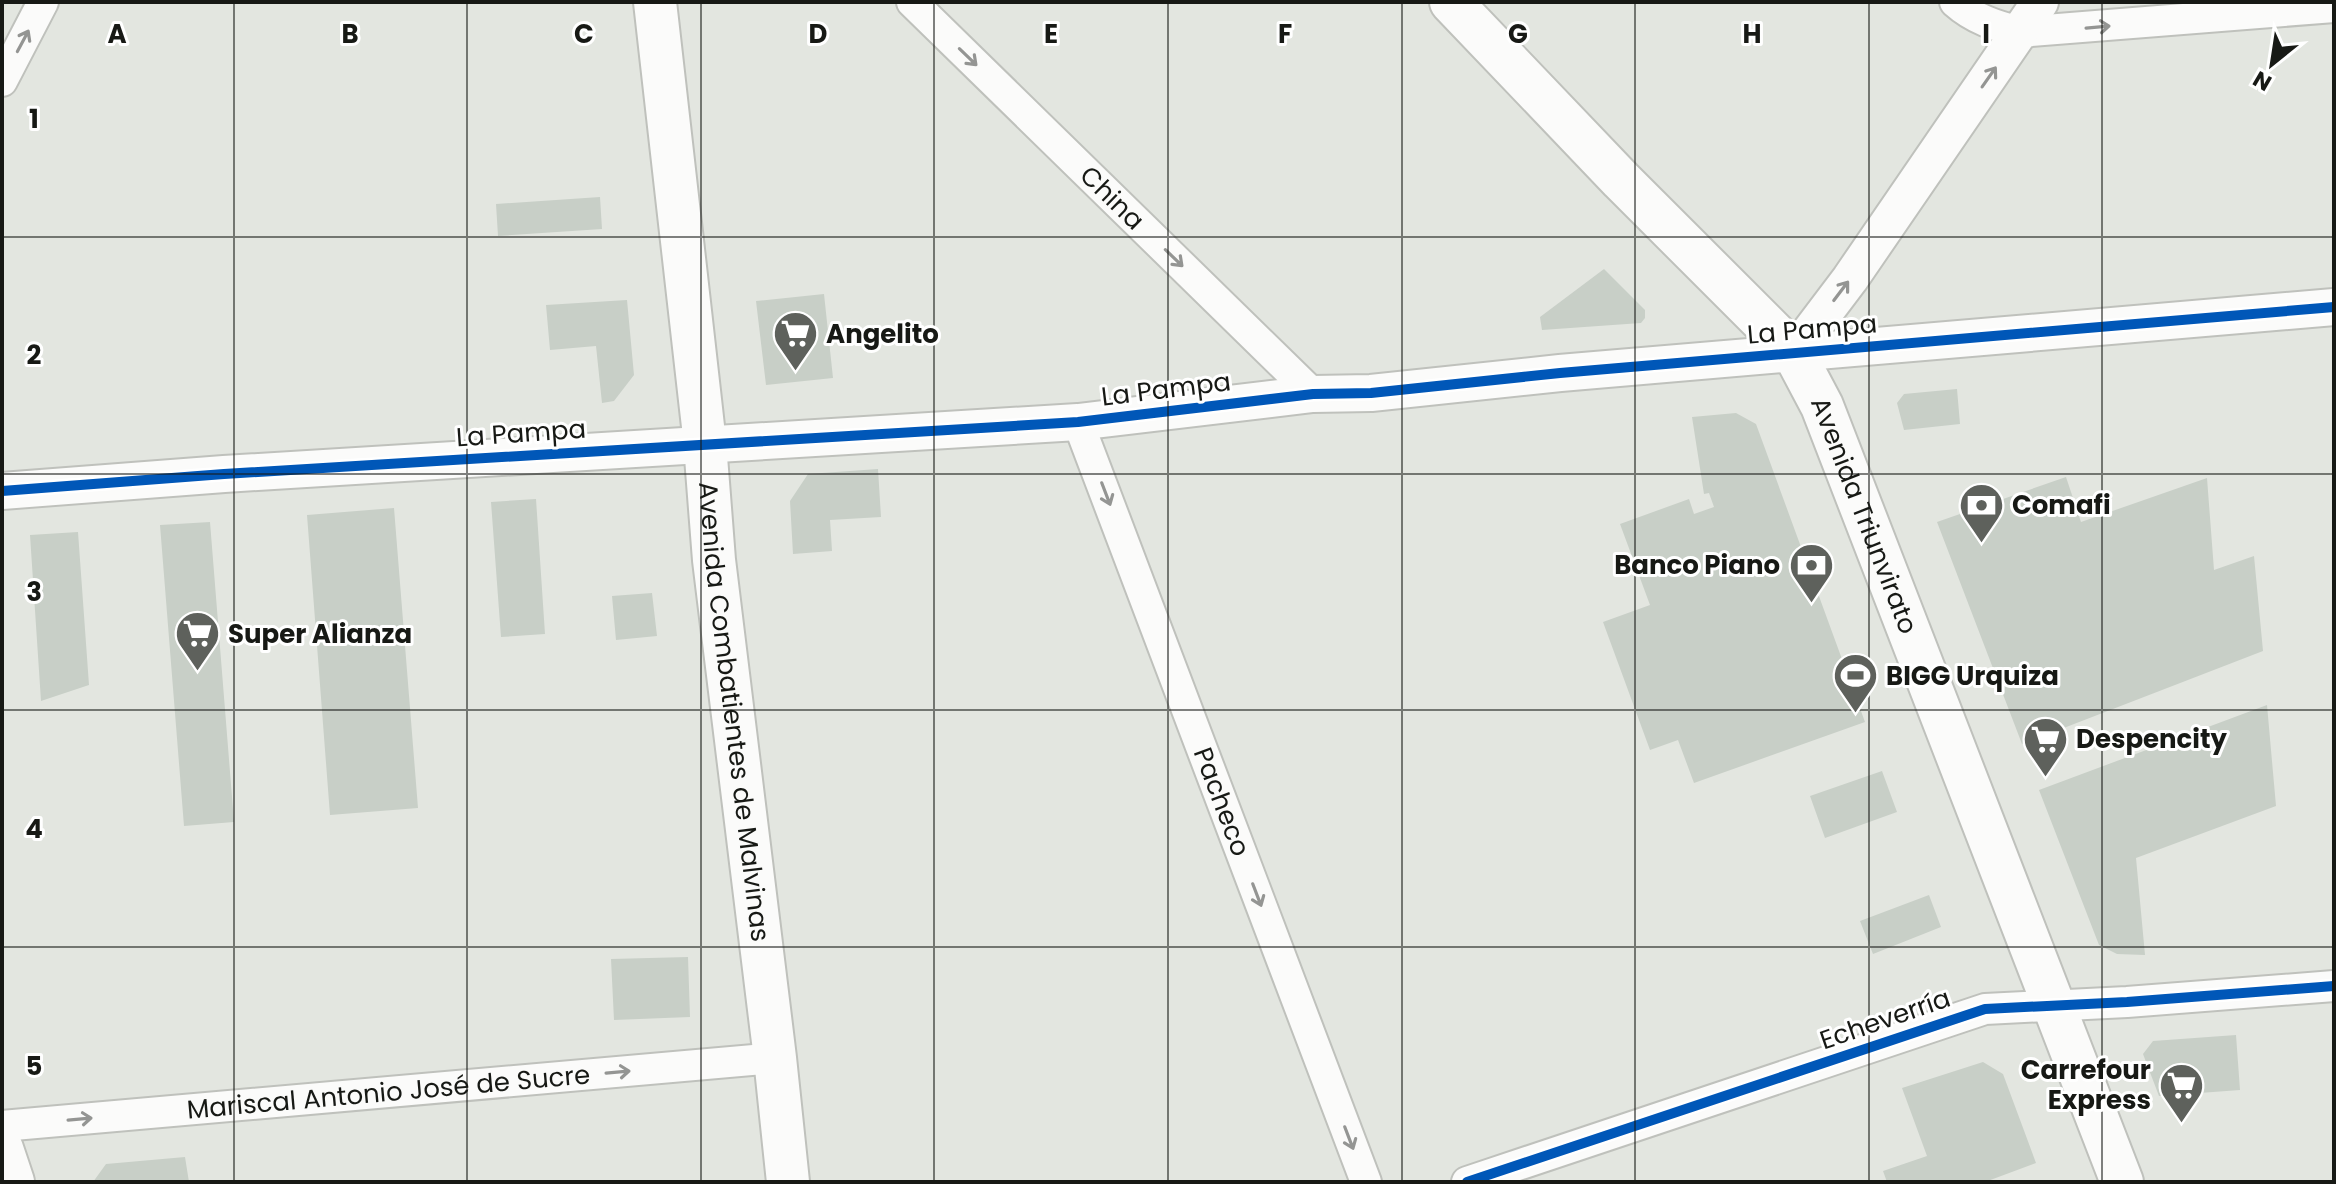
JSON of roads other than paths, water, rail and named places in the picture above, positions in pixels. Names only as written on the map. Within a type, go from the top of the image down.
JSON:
[{"type":"main road","name":"Avenida Combatientes de Malvinas","points":[[655,2],[705,444],[714,560],[788,1182]]},
{"type":"main road","name":"Avenida Triunvirato","points":[[1451,2],[1621,180],[1794,353],[1822,406],[2122,1182]]},
{"type":"main road","points":[[2,1149],[13,1182]]},
{"type":"street","points":[[2,81],[43,2]]},
{"type":"street","name":"China","points":[[912,2],[1313,394]]},
{"type":"street","points":[[1955,2],[1966,12],[1993,26],[2020,32],[2334,7]]},
{"type":"street","points":[[1794,353],[1850,279],[2040,2]]},
{"type":"street","name":"La Pampa","points":[[2,491],[1078,422],[1313,394],[1371,393],[1560,373],[2334,307]]},
{"type":"street","name":"Pacheco","points":[[1078,422],[1366,1182]]},
{"type":"street","name":"Echeverría","points":[[1467,1182],[1985,1009],[2334,986]]},
{"type":"street","name":"Mariscal Antonio José de Sucre","points":[[2,1126],[775,1058]]},
{"type":"place","name":"Angelito","points":[[795,373]]},
{"type":"place","name":"Comafi","points":[[1981,544]]},
{"type":"place","name":"Banco Piano","points":[[1811,604]]},
{"type":"place","name":"Super Alianza","points":[[197,673]]},
{"type":"place","name":"BIGG Urquiza","points":[[1855,715]]},
{"type":"place","name":"Despencity","points":[[2045,778]]},
{"type":"place","name":"Carrefour Express","points":[[2182,1124]]}]
